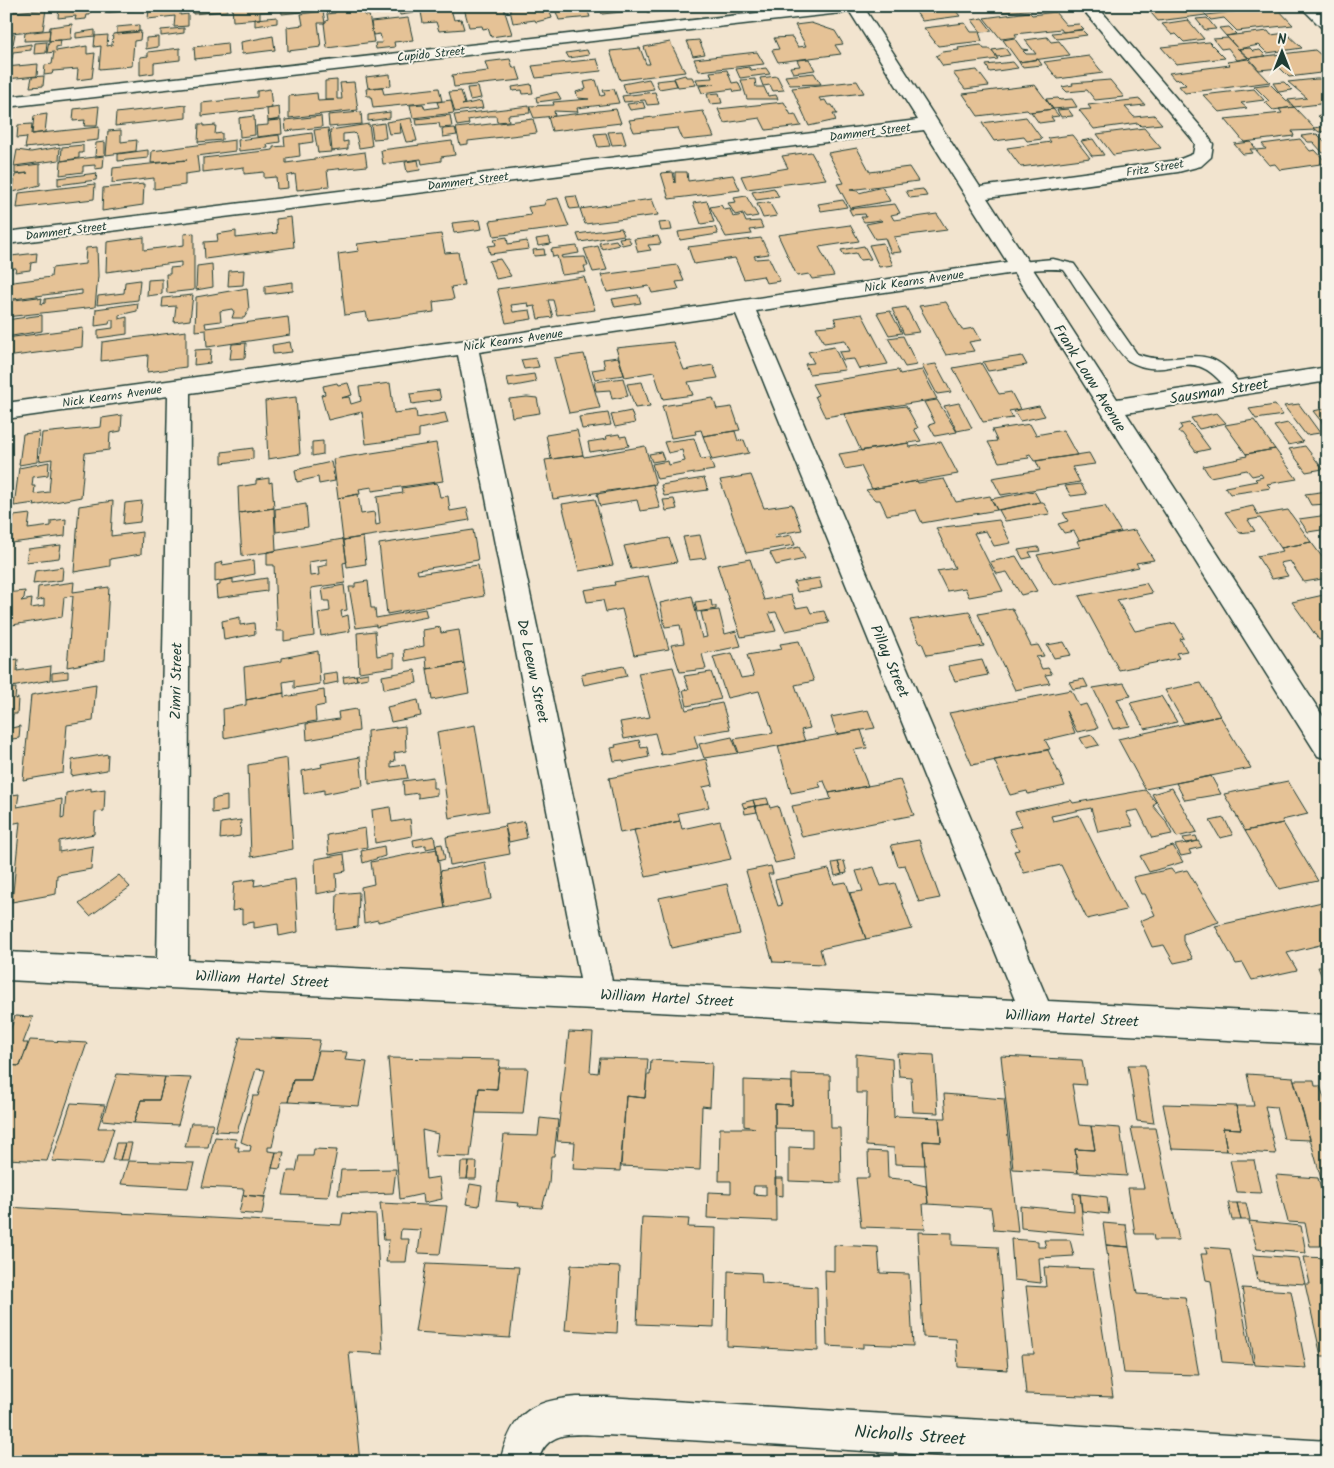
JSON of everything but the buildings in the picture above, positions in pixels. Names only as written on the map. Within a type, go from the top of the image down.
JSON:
[{"type":"street","name":"Fritz Street","points":[[974,194],[1178,166],[1194,162],[1202,157],[1204,144],[1200,137],[1088,6]]},
{"type":"street","points":[[1308,6],[1328,24]]},
{"type":"street","name":"Frank Louw Avenue","points":[[855,7],[1109,408],[1328,748]]},
{"type":"street","name":"Cupido Street","points":[[6,102],[855,7]]},
{"type":"street","name":"Dammert Street","points":[[6,238],[929,124]]},
{"type":"street","name":"Nick Kearns Avenue","points":[[6,410],[467,347],[1020,266]]},
{"type":"street","name":"Pillay Street","points":[[743,306],[1038,1016]]},
{"type":"street","name":"De Leeuw Street","points":[[467,347],[599,995]]},
{"type":"street","name":"Sausman Street","points":[[1109,408],[1328,374]]},
{"type":"street","name":"Zimri Street","points":[[172,974],[179,387]]},
{"type":"street","name":"William Hartel Street","points":[[6,966],[1328,1030]]},
{"type":"street","name":"Nicholls Street","points":[[520,1462],[521,1450],[531,1429],[544,1420],[607,1416],[1328,1460]]},
{"type":"lane","points":[[1020,266],[1053,263],[1069,267],[1132,357],[1146,363],[1155,364],[1185,360],[1208,362],[1220,370],[1234,388]]}]
